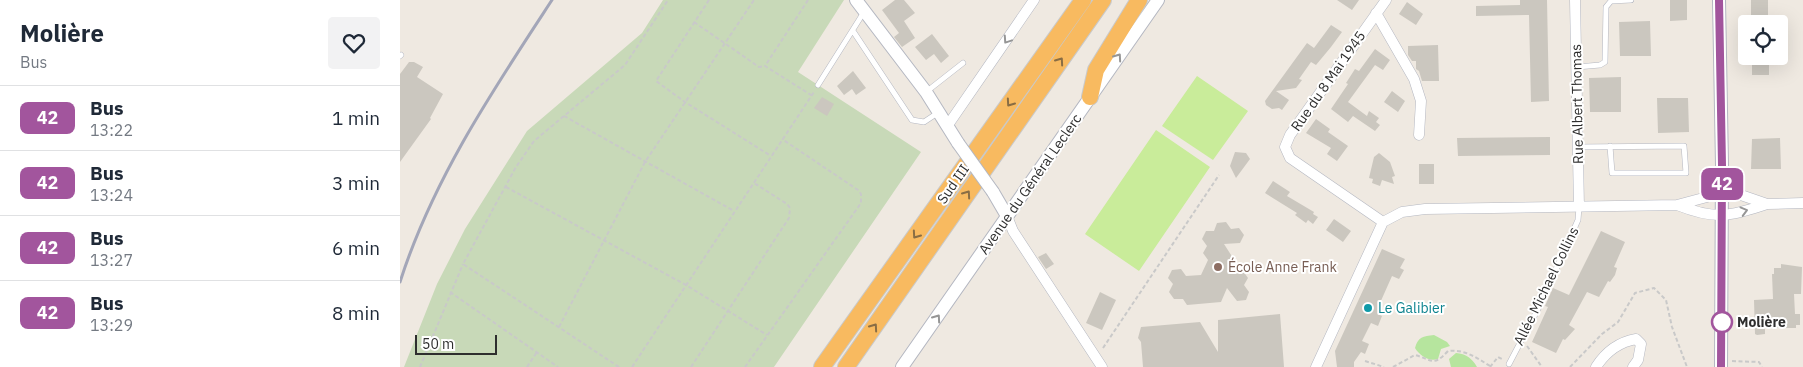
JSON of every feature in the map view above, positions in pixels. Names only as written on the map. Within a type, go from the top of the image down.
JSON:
[{"type":"highway","name":"Sud III","points":[[846,367],[1103,0]]},
{"type":"highway","points":[[1090,97],[1096,70],[1139,0]]},
{"type":"highway","name":"Sud III","points":[[822,367],[1081,2]]},
{"type":"street","points":[[856,0],[926,92],[958,143],[993,192],[1007,216],[1012,231],[1099,363]]},
{"type":"street","points":[[948,125],[1034,0]]},
{"type":"street","name":"Avenue du Général Leclerc","points":[[902,367],[1158,0]]},
{"type":"street","name":"Rue du 8 Mai 1945","points":[[1383,222],[1290,158],[1285,147],[1290,135],[1386,0]]},
{"type":"street","name":"Rue Albert Thomas","points":[[1575,0],[1578,207]]},
{"type":"street","points":[[1719,0],[1722,364]]},
{"type":"street","name":"Rue du 8 Mai 1945","points":[[1376,13],[1414,79],[1420,101],[1419,134]]},
{"type":"street","points":[[1316,367],[1383,222],[1402,212],[1677,206],[1722,193],[1738,194],[1767,204]]},
{"type":"street","points":[[1677,206],[1703,215],[1721,216],[1767,204],[1803,203]]},
{"type":"street","points":[[1596,367],[1609,352],[1626,341],[1636,339],[1641,344],[1638,360],[1633,367]]},
{"type":"lane","points":[[1576,67],[1600,65],[1605,62],[1606,7],[1611,1],[1631,0]]},
{"type":"lane","points":[[818,85],[865,12]]},
{"type":"lane","points":[[853,31],[912,120],[924,122],[939,112]]},
{"type":"lane","points":[[926,92],[963,63]]},
{"type":"lane","points":[[1578,147],[1610,146],[1684,146],[1686,173],[1612,173],[1610,146]]},
{"type":"lane","name":"Allée Michael Collins","points":[[1509,364],[1578,220],[1578,207]]},
{"type":"path","points":[[426,367],[421,366],[463,264],[534,141],[625,66],[668,0]]},
{"type":"path","points":[[708,0],[656,80],[685,102],[771,156]]},
{"type":"path","points":[[559,327],[646,162],[754,0]]},
{"type":"path","points":[[765,66],[808,0]]},
{"type":"path","points":[[694,22],[759,67],[765,66],[811,96]]},
{"type":"path","points":[[632,367],[818,85]]},
{"type":"path","points":[[564,116],[734,212]]},
{"type":"path","points":[[745,367],[862,198],[858,190],[782,140]]},
{"type":"path","points":[[1099,363],[1219,175]]},
{"type":"path","points":[[691,367],[790,218],[790,208],[787,204],[754,182]]},
{"type":"path","points":[[506,187],[686,285],[767,335]]},
{"type":"path","points":[[463,264],[620,367]]},
{"type":"path","points":[[1570,367],[1602,334],[1618,322],[1635,293],[1654,288],[1666,300],[1672,327],[1688,367]]},
{"type":"path","points":[[450,292],[558,367]]},
{"type":"path","points":[[1523,337],[1542,367]]},
{"type":"path","points":[[1393,367],[1415,355],[1427,362],[1435,362],[1441,360],[1448,350],[1469,353],[1490,367],[1498,357],[1509,364]]},
{"type":"path","points":[[527,367],[537,352]]},
{"type":"path","points":[[1365,361],[1384,367]]},
{"type":"path","points":[[1722,364],[1758,362]]},
{"type":"path","points":[[1758,362],[1758,367]]},
{"type":"path","points":[[1758,362],[1762,367]]},
{"type":"green space","points":[[663,0],[844,0],[798,72],[921,152],[774,367],[404,367],[437,284],[465,229],[527,131],[642,33]]},
{"type":"green space","points":[[1197,76],[1248,111],[1213,160],[1162,126]]},
{"type":"green space","points":[[1156,130],[1210,167],[1139,271],[1085,234]]},
{"type":"green space","points":[[1434,335],[1447,342],[1450,346],[1441,349],[1438,359],[1431,360],[1419,354],[1415,348],[1421,338]]},
{"type":"green space","points":[[1456,353],[1468,357],[1477,367],[1451,367],[1449,359]]},
{"type":"building","points":[[895,0],[904,0],[915,13],[904,21],[915,38],[902,47],[894,37],[899,33],[882,10]]},
{"type":"building","points":[[1337,0],[1359,0],[1352,10]]},
{"type":"building","points":[[1520,0],[1547,0],[1549,101],[1531,102],[1529,15],[1476,16],[1476,6],[1520,5]]},
{"type":"building","points":[[1670,0],[1687,0],[1687,20],[1670,21]]},
{"type":"building","points":[[1751,0],[1768,0],[1768,15],[1751,15]]},
{"type":"building","points":[[1407,2],[1423,14],[1416,25],[1399,14]]},
{"type":"building","points":[[1650,21],[1651,56],[1620,56],[1619,22]]},
{"type":"building","points":[[1331,25],[1342,32],[1316,65],[1311,62],[1299,79],[1302,80],[1296,88],[1276,91],[1289,100],[1282,110],[1279,108],[1272,109],[1266,105],[1265,101],[1307,43],[1314,48]]},
{"type":"building","points":[[932,34],[949,56],[941,63],[934,54],[926,60],[915,47]]},
{"type":"building","points":[[1438,45],[1439,81],[1422,81],[1419,71],[1416,69],[1416,61],[1412,61],[1408,55],[1408,46]]},
{"type":"building","points":[[1375,49],[1390,60],[1383,70],[1375,65],[1348,102],[1367,116],[1369,111],[1379,118],[1376,122],[1380,125],[1375,131],[1353,116],[1348,122],[1331,109],[1348,84],[1346,83],[1355,69],[1359,71]]},
{"type":"building","points":[[409,62],[414,62],[423,67],[417,77],[443,94],[431,119],[400,162],[400,74]]},
{"type":"building","points":[[1752,65],[1769,65],[1769,75],[1752,75]]},
{"type":"building","points":[[853,71],[866,88],[856,95],[852,89],[844,95],[837,86]]},
{"type":"building","points":[[1621,77],[1621,112],[1590,112],[1589,78]]},
{"type":"building","points":[[1392,91],[1405,101],[1398,112],[1384,102]]},
{"type":"building","points":[[822,97],[834,104],[827,116],[814,108]]},
{"type":"building","points":[[1657,98],[1688,98],[1689,132],[1658,133]]},
{"type":"building","points":[[1316,119],[1330,129],[1328,132],[1348,146],[1337,161],[1327,154],[1331,148],[1306,133]]},
{"type":"building","points":[[1550,137],[1550,155],[1458,156],[1457,138]]},
{"type":"building","points":[[1780,138],[1781,169],[1751,169],[1752,139]]},
{"type":"building","points":[[1235,152],[1246,153],[1250,159],[1236,178],[1230,166]]},
{"type":"building","points":[[1379,153],[1390,162],[1395,176],[1392,177],[1394,184],[1382,180],[1380,186],[1372,183],[1373,179],[1369,178],[1374,157]]},
{"type":"building","points":[[1419,164],[1434,164],[1434,184],[1419,184]]},
{"type":"building","points":[[1273,181],[1290,192],[1287,196],[1314,212],[1313,214],[1318,217],[1313,224],[1308,220],[1306,223],[1295,215],[1297,213],[1265,193]]},
{"type":"building","points":[[1334,219],[1351,231],[1343,242],[1326,230]]},
{"type":"building","name":"École Anne Frank","points":[[1226,222],[1231,229],[1239,228],[1244,235],[1240,243],[1224,244],[1233,258],[1227,272],[1243,271],[1248,278],[1244,285],[1249,292],[1246,300],[1237,301],[1227,288],[1221,302],[1187,305],[1183,299],[1174,299],[1169,292],[1173,284],[1168,278],[1172,270],[1181,269],[1186,276],[1201,275],[1208,260],[1203,253],[1207,246],[1202,239],[1206,231],[1214,231],[1217,223]]},
{"type":"building","points":[[1601,231],[1625,242],[1614,267],[1617,268],[1615,275],[1610,282],[1608,281],[1599,297],[1587,292],[1569,325],[1575,329],[1565,340],[1563,339],[1556,353],[1532,342],[1548,307],[1545,306],[1553,288],[1569,295]]},
{"type":"building","name":"Le Galibier","points":[[1382,249],[1405,259],[1400,268],[1404,270],[1399,279],[1392,276],[1380,303],[1381,306],[1378,314],[1382,316],[1378,326],[1371,323],[1362,341],[1369,344],[1365,354],[1361,352],[1354,362],[1354,367],[1337,367],[1335,351]]},
{"type":"building","points":[[1046,253],[1054,264],[1046,269],[1038,257]]},
{"type":"building","points":[[1781,264],[1802,267],[1801,294],[1794,294],[1795,314],[1800,314],[1800,325],[1796,325],[1796,328],[1765,328],[1765,334],[1757,335],[1755,334],[1754,300],[1773,299],[1772,274],[1774,274],[1774,268],[1781,268]]},
{"type":"building","points":[[1100,292],[1116,300],[1102,330],[1086,323]]},
{"type":"building","points":[[1280,314],[1284,367],[1143,367],[1141,342],[1138,338],[1141,327],[1200,322],[1218,352],[1218,320]]},
{"type":"railway","points":[[400,282],[429,207],[447,171],[466,136],[552,0]]},
{"type":"bus line","name":"42","points":[[1719,0],[1722,165],[1721,367]]},
{"type":"place","name":"École Anne Frank","points":[[1218,267]]},
{"type":"place","name":"Le Galibier","points":[[1368,308]]},
{"type":"place","name":"Molière","points":[[1722,322]]}]
